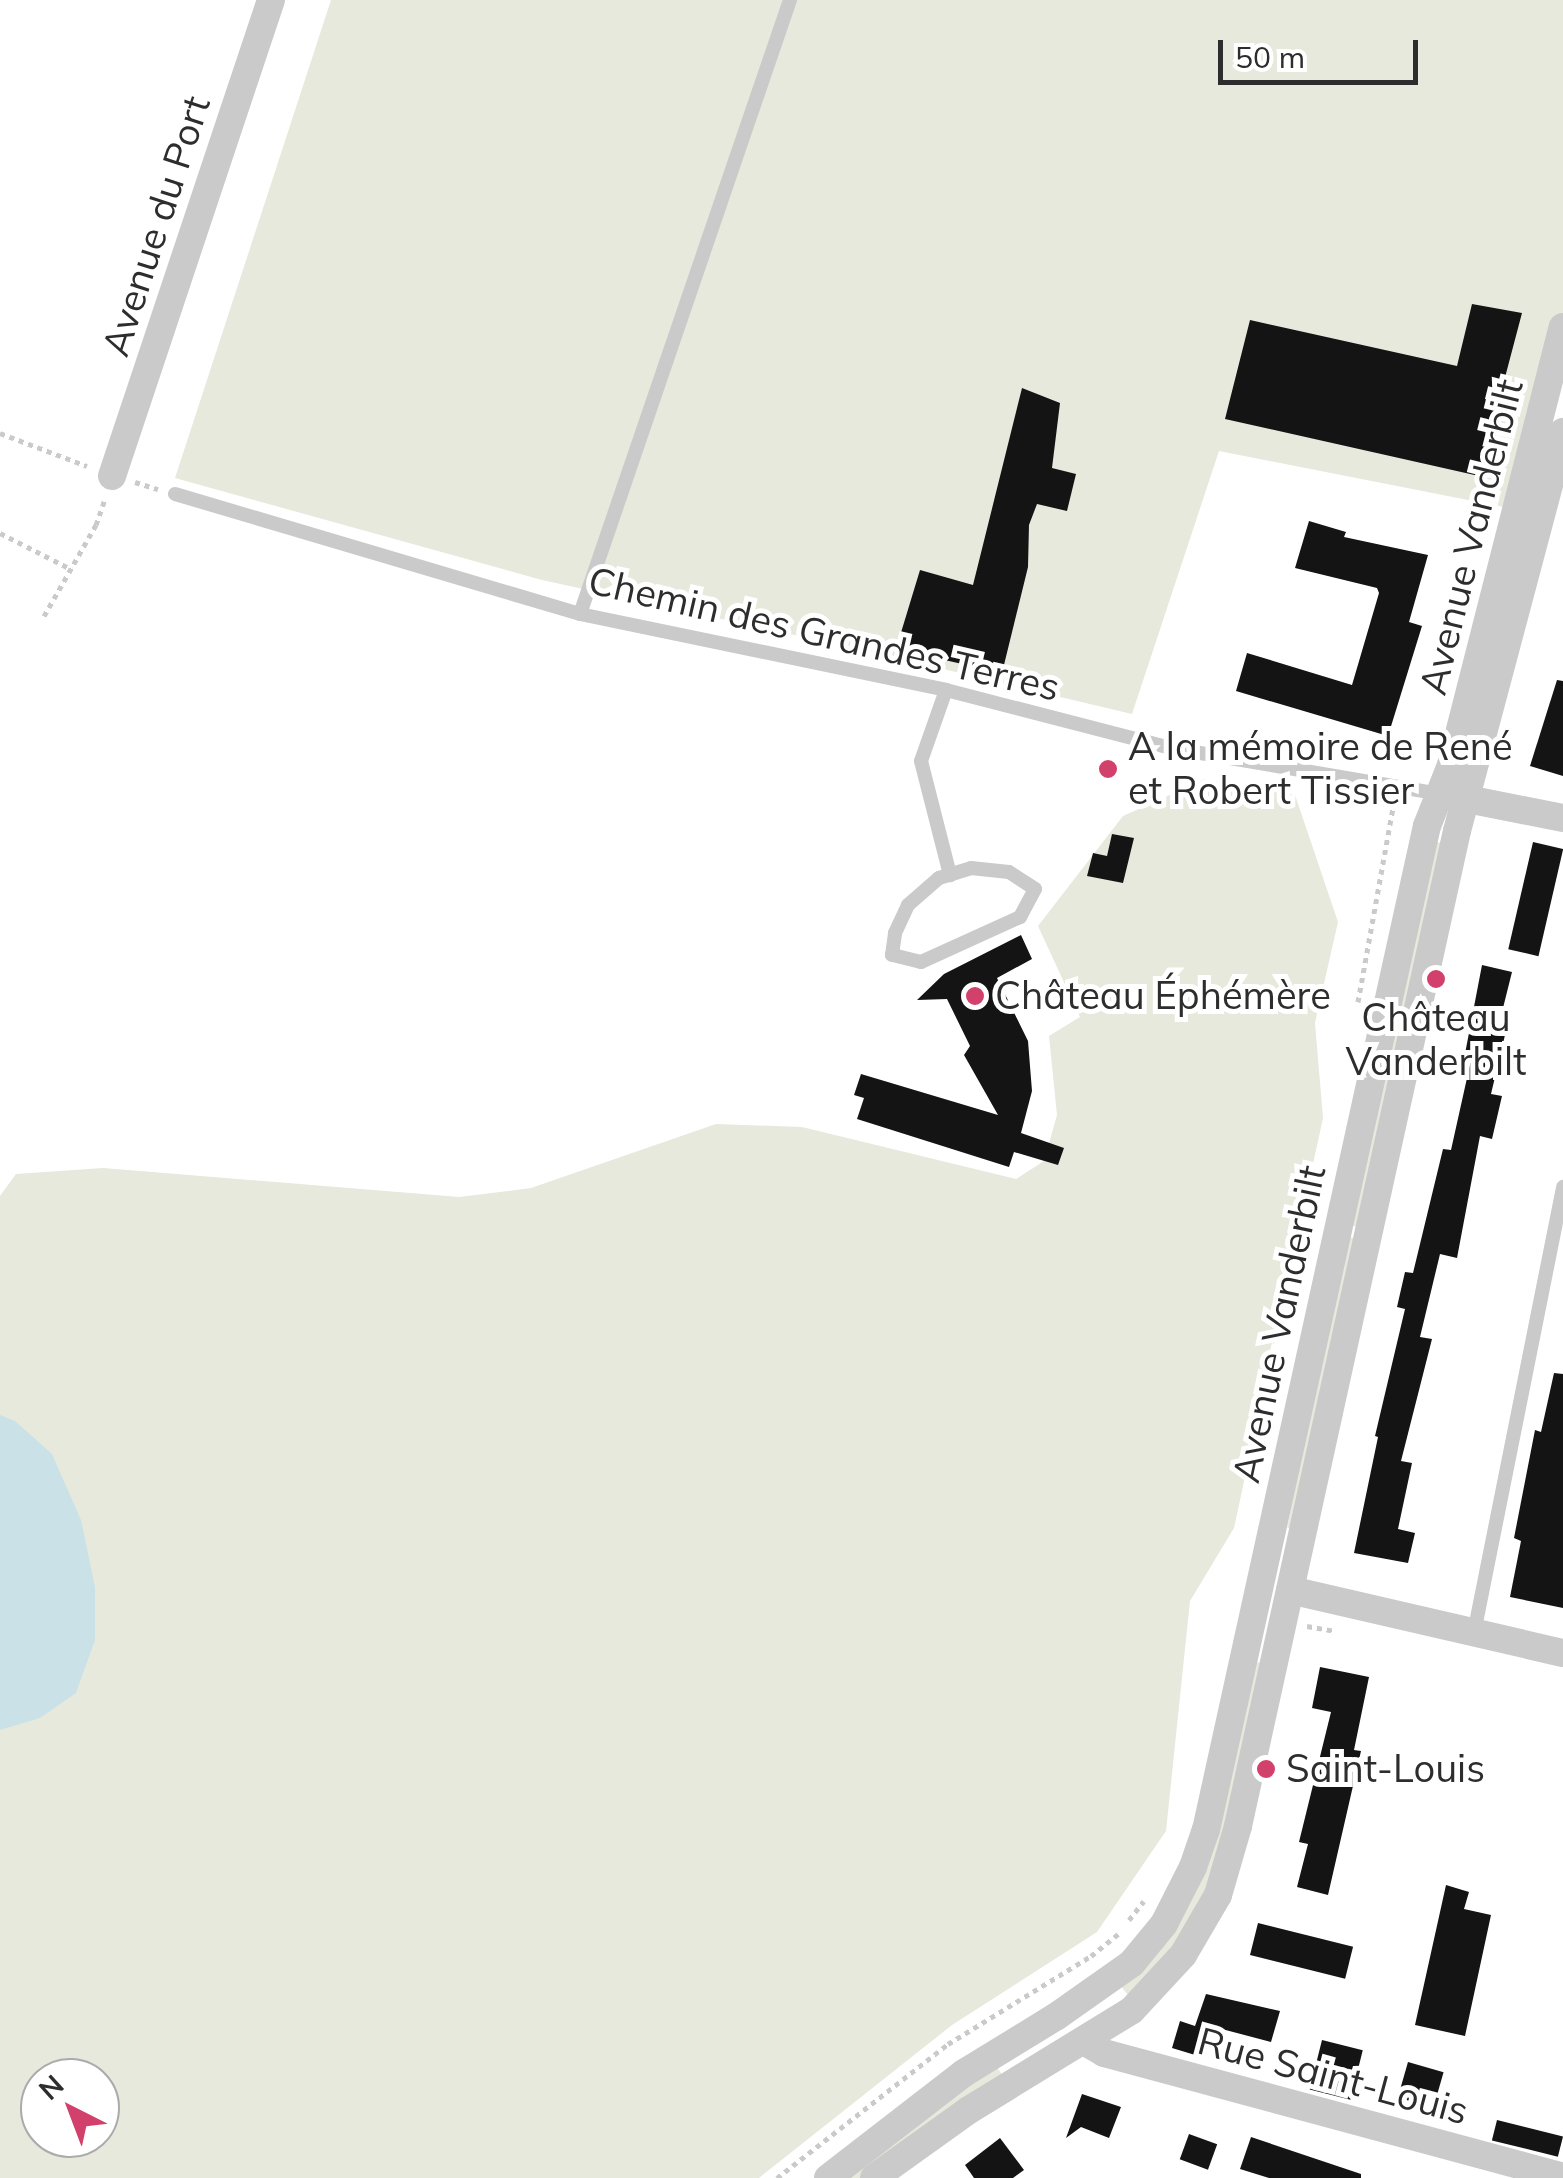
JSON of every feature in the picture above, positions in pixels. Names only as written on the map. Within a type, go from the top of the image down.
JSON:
[{"type":"street","name":"Avenue du Port","points":[[112,476],[271,0]]},
{"type":"street","name":"Avenue Vanderbilt","points":[[874,2178],[969,2110],[1120,2020],[1160,1983],[1218,1895],[1238,1826],[1290,1590],[1454,797],[1563,326]]},
{"type":"street","name":"Avenue Vanderbilt","points":[[828,2178],[964,2072],[1057,2016],[1132,1963],[1178,1900],[1206,1830],[1428,826],[1454,797],[1563,432]]},
{"type":"street","points":[[1454,797],[1563,818]]},
{"type":"street","points":[[1290,1590],[1563,1653]]},
{"type":"street","name":"Rue Saint-Louis","points":[[1084,2042],[1104,2052],[1563,2177]]},
{"type":"lane","points":[[580,614],[790,0]]},
{"type":"lane","name":"Chemin des Grandes Terres","points":[[176,494],[580,614],[946,690],[1171,748],[1454,797]]},
{"type":"lane","points":[[946,690],[920,761],[950,874]]},
{"type":"lane","points":[[971,868],[1009,872],[1035,889],[1020,917],[921,962],[892,955],[895,933],[908,905],[950,874],[971,868]]},
{"type":"lane","points":[[1474,1633],[1563,1187]]},
{"type":"lane","points":[[1260,1584],[1290,1590]]},
{"type":"lane","points":[[1057,2016],[1084,2042]]},
{"type":"path","points":[[44,616],[96,525],[112,476]]},
{"type":"path","points":[[0,533],[71,569]]},
{"type":"path","points":[[1356,1012],[1395,798]]},
{"type":"path","points":[[1298,1628],[1316,1627],[1354,1635]]},
{"type":"path","points":[[777,2178],[948,2044],[1091,1956],[1120,1932],[1148,1895]]},
{"type":"shaded area","points":[[331,0],[1563,0],[1563,382],[1529,512],[1219,451],[1132,714],[542,580],[175,478]]},
{"type":"shaded area","points":[[1205,779],[1295,795],[1338,922],[1315,1023],[1323,1118],[1234,1528],[1190,1601],[1166,1831],[1097,1932],[952,2025],[759,2178],[0,2178],[0,1196],[16,1174],[103,1168],[459,1197],[531,1188],[716,1124],[802,1127],[1016,1179],[1044,1161],[1057,1115],[1049,1036],[1080,1017],[1038,926],[1123,816]]},
{"type":"shaded area","points":[[1437,842],[1446,844],[1361,1228],[1346,1224]]},
{"type":"shaded area","points":[[1344,1236],[1359,1239],[1302,1530],[1287,1528]]},
{"type":"shaded area","points":[[1251,1661],[1265,1664],[1227,1838],[1194,1923],[1131,1999],[1120,1985],[1163,1940]]},
{"type":"shaded area","points":[[994,2062],[1004,2078],[860,2178],[842,2178]]},
{"type":"water","points":[[0,1415],[15,1421],[52,1454],[81,1520],[95,1587],[95,1640],[76,1693],[40,1718],[0,1730]]},
{"type":"building","points":[[1472,304],[1522,313],[1479,476],[1225,419],[1250,320],[1457,366]]},
{"type":"building","points":[[1022,388],[1060,403],[1052,468],[1076,474],[1067,511],[1037,504],[1029,525],[1028,567],[1002,673],[896,649],[920,570],[973,585]]},
{"type":"building","points":[[1309,521],[1346,532],[1344,537],[1428,555],[1409,622],[1422,626],[1388,736],[1236,691],[1247,653],[1352,685],[1379,593],[1377,588],[1295,568]]},
{"type":"building","points":[[1557,680],[1563,681],[1563,776],[1530,766]]},
{"type":"building","points":[[1112,834],[1134,838],[1123,883],[1087,876],[1093,853],[1107,856]]},
{"type":"building","points":[[1533,842],[1563,849],[1538,956],[1508,949]]},
{"type":"building","points":[[1021,935],[1032,959],[997,978],[1028,1041],[1032,1091],[1021,1133],[1064,1148],[1058,1165],[1014,1152],[1009,1167],[857,1119],[864,1098],[854,1095],[861,1074],[998,1115],[964,1055],[970,1046],[947,999],[917,1000],[944,974]]},
{"type":"building","points":[[1482,965],[1512,972],[1497,1032],[1505,1035],[1491,1094],[1502,1096],[1492,1139],[1480,1136],[1457,1258],[1440,1254],[1420,1337],[1432,1339],[1401,1461],[1412,1463],[1398,1529],[1415,1533],[1408,1563],[1354,1553],[1378,1437],[1375,1436],[1405,1309],[1397,1307],[1405,1272],[1413,1273],[1443,1149],[1451,1150],[1471,1060],[1464,1059]]},
{"type":"building","points":[[1554,1373],[1563,1374],[1563,1608],[1510,1597],[1521,1541],[1514,1538],[1535,1430],[1541,1432]]},
{"type":"building","points":[[1320,1667],[1369,1677],[1354,1750],[1361,1751],[1328,1895],[1297,1887],[1308,1844],[1299,1842],[1331,1712],[1312,1708]]},
{"type":"building","points":[[1446,1885],[1469,1892],[1464,1909],[1491,1915],[1465,2036],[1415,2025]]},
{"type":"building","points":[[1258,1923],[1353,1947],[1345,1979],[1250,1955]]},
{"type":"building","points":[[1206,1994],[1280,2011],[1271,2042],[1218,2028],[1207,2029],[1213,2031],[1205,2058],[1172,2048],[1180,2021],[1195,2026]]},
{"type":"building","points":[[1322,2040],[1363,2050],[1350,2100],[1310,2089]]},
{"type":"building","points":[[1408,2062],[1444,2072],[1433,2108],[1398,2098]]},
{"type":"building","points":[[1082,2094],[1121,2107],[1109,2138],[1081,2127],[1066,2138]]},
{"type":"building","points":[[1497,2120],[1563,2136],[1558,2157],[1492,2140]]},
{"type":"building","points":[[1189,2134],[1217,2144],[1208,2170],[1180,2159]]},
{"type":"building","points":[[1251,2137],[1361,2174],[1361,2178],[1269,2178],[1240,2169]]},
{"type":"building","points":[[1000,2138],[1024,2170],[1013,2178],[974,2178],[965,2165]]},
{"type":"place","name":"A la mémoire de René et Robert Tissier","points":[[1108,769]]},
{"type":"place","name":"Château Vanderbilt","points":[[1436,979]]},
{"type":"place","name":"Château Éphémère","points":[[975,996]]},
{"type":"place","name":"Saint-Louis","points":[[1266,1769]]}]
